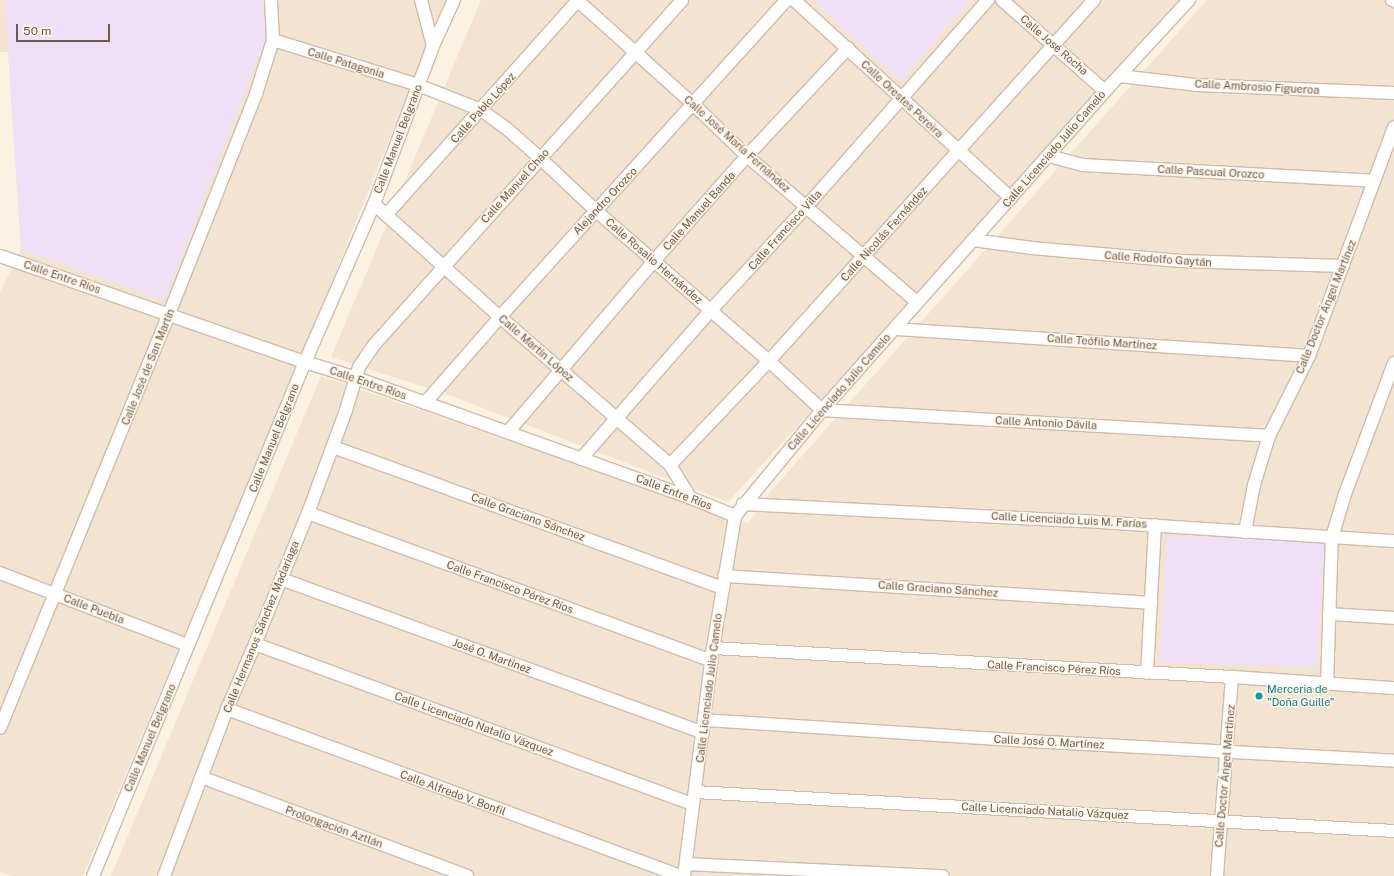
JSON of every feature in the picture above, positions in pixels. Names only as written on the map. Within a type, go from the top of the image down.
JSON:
[{"type":"street","name":"Calle José de San Martín","points":[[0,728],[56,594],[256,94],[273,40],[271,0]]},
{"type":"street","points":[[421,0],[433,46]]},
{"type":"street","name":"Calle Manuel Belgrano","points":[[93,876],[305,362],[374,204],[433,46],[454,0]]},
{"type":"street","name":"Calle José María Fernández","points":[[577,0],[694,104],[747,156],[917,302]]},
{"type":"street","name":"Calle Pablo López","points":[[386,215],[481,110],[577,0]]},
{"type":"street","name":"Calle Manuel Chao","points":[[356,378],[359,367],[374,345],[682,0]]},
{"type":"street","name":"Alejandro Orozco","points":[[424,403],[595,210],[694,104],[786,0]]},
{"type":"street","name":"Calle Orestes Pereira","points":[[794,0],[1011,198]]},
{"type":"street","name":"Calle Francisco Villa","points":[[581,459],[711,310],[806,207],[988,0]]},
{"type":"street","name":"Calle José Rocha","points":[[1002,0],[1054,44],[1105,91]]},
{"type":"street","name":"Calle Nicolás Fernández","points":[[670,465],[769,361],[1094,0]]},
{"type":"street","name":"Calle Licenciado Julio Camelo","points":[[684,876],[693,804],[696,792],[713,648],[735,516],[743,504],[822,410],[895,329],[917,302],[1049,156],[1105,91],[1189,0]]},
{"type":"street","name":"Calle Patagonia","points":[[273,40],[418,85]]},
{"type":"street","name":"Calle Manuel Banda","points":[[508,432],[654,261],[747,156],[848,48]]},
{"type":"street","name":"Calle Ambrosio Figueroa","points":[[1120,76],[1197,85],[1394,93]]},
{"type":"street","name":"Calle Rosalio Hernández","points":[[418,85],[481,110],[506,128],[595,210],[769,361],[822,410]]},
{"type":"street","name":"Calle Doctor Ángel Martínez","points":[[1245,532],[1254,486],[1269,436],[1309,356],[1394,127]]},
{"type":"street","name":"Calle Pascual Orozco","points":[[1049,156],[1082,165],[1374,181]]},
{"type":"street","name":"Calle Martín López","points":[[374,204],[560,370],[670,465],[691,498]]},
{"type":"street","name":"Calle Rodolfo Gaytán","points":[[973,240],[1032,248],[1180,261],[1343,266]]},
{"type":"street","name":"Calle Entre Ríos","points":[[0,256],[305,362],[356,378],[691,498],[735,516]]},
{"type":"street","name":"Calle Teófilo Martínez","points":[[895,329],[1309,356]]},
{"type":"street","points":[[1327,684],[1332,537],[1344,494],[1394,363]]},
{"type":"street","name":"Calle Hermanos Sánchez Madariaga","points":[[164,876],[226,709],[255,644],[308,513],[356,378]]},
{"type":"street","name":"Calle Antonio Dávila","points":[[822,410],[1269,436]]},
{"type":"street","name":"Calle Graciano Sánchez","points":[[332,447],[723,582],[1151,603]]},
{"type":"street","name":"Calle Licenciado Luis M. Farías","points":[[743,504],[1155,525],[1394,541]]},
{"type":"street","name":"Calle Francisco Pérez Ríos","points":[[308,513],[712,661]]},
{"type":"street","points":[[1147,673],[1155,525]]},
{"type":"street","name":"Calle Puebla","points":[[0,573],[188,645]]},
{"type":"street","name":"José O. Martínez","points":[[281,579],[703,733]]},
{"type":"street","points":[[1329,614],[1394,618]]},
{"type":"street","name":"Calle Licenciado Natalio Vázquez","points":[[255,644],[693,804]]},
{"type":"street","name":"Calle Francisco Pérez Ríos","points":[[713,648],[1232,677],[1394,688]]},
{"type":"street","name":"Calle Doctor Ángel Martínez","points":[[1217,876],[1232,677]]},
{"type":"street","name":"Calle Alfredo V. Bonfil","points":[[226,709],[680,876]]},
{"type":"street","name":"Calle José O. Martínez","points":[[705,720],[1394,761]]},
{"type":"street","name":"Prolongación Aztlán","points":[[201,778],[467,876]]},
{"type":"street","name":"Calle Licenciado Natalio Vázquez","points":[[696,792],[1394,831]]},
{"type":"street","points":[[686,864],[943,876]]},
{"type":"shaded area","points":[[0,0],[446,0],[308,340],[83,876],[12,876],[0,872],[0,293],[21,249],[8,52],[0,52]]},
{"type":"shaded area","points":[[5,0],[263,0],[265,40],[164,300],[21,249]]},
{"type":"shaded area","points":[[481,0],[1186,0],[728,502],[449,395],[331,357]]},
{"type":"shaded area","points":[[813,0],[969,0],[901,81]]},
{"type":"shaded area","points":[[1207,0],[1394,0],[1394,876],[111,876],[321,376],[748,523],[771,491]]},
{"type":"shaded area","points":[[1167,536],[1324,542],[1317,667],[1160,662]]},
{"type":"place","name":"Merceria de \"Doña Guille\"","points":[[1259,696]]}]
